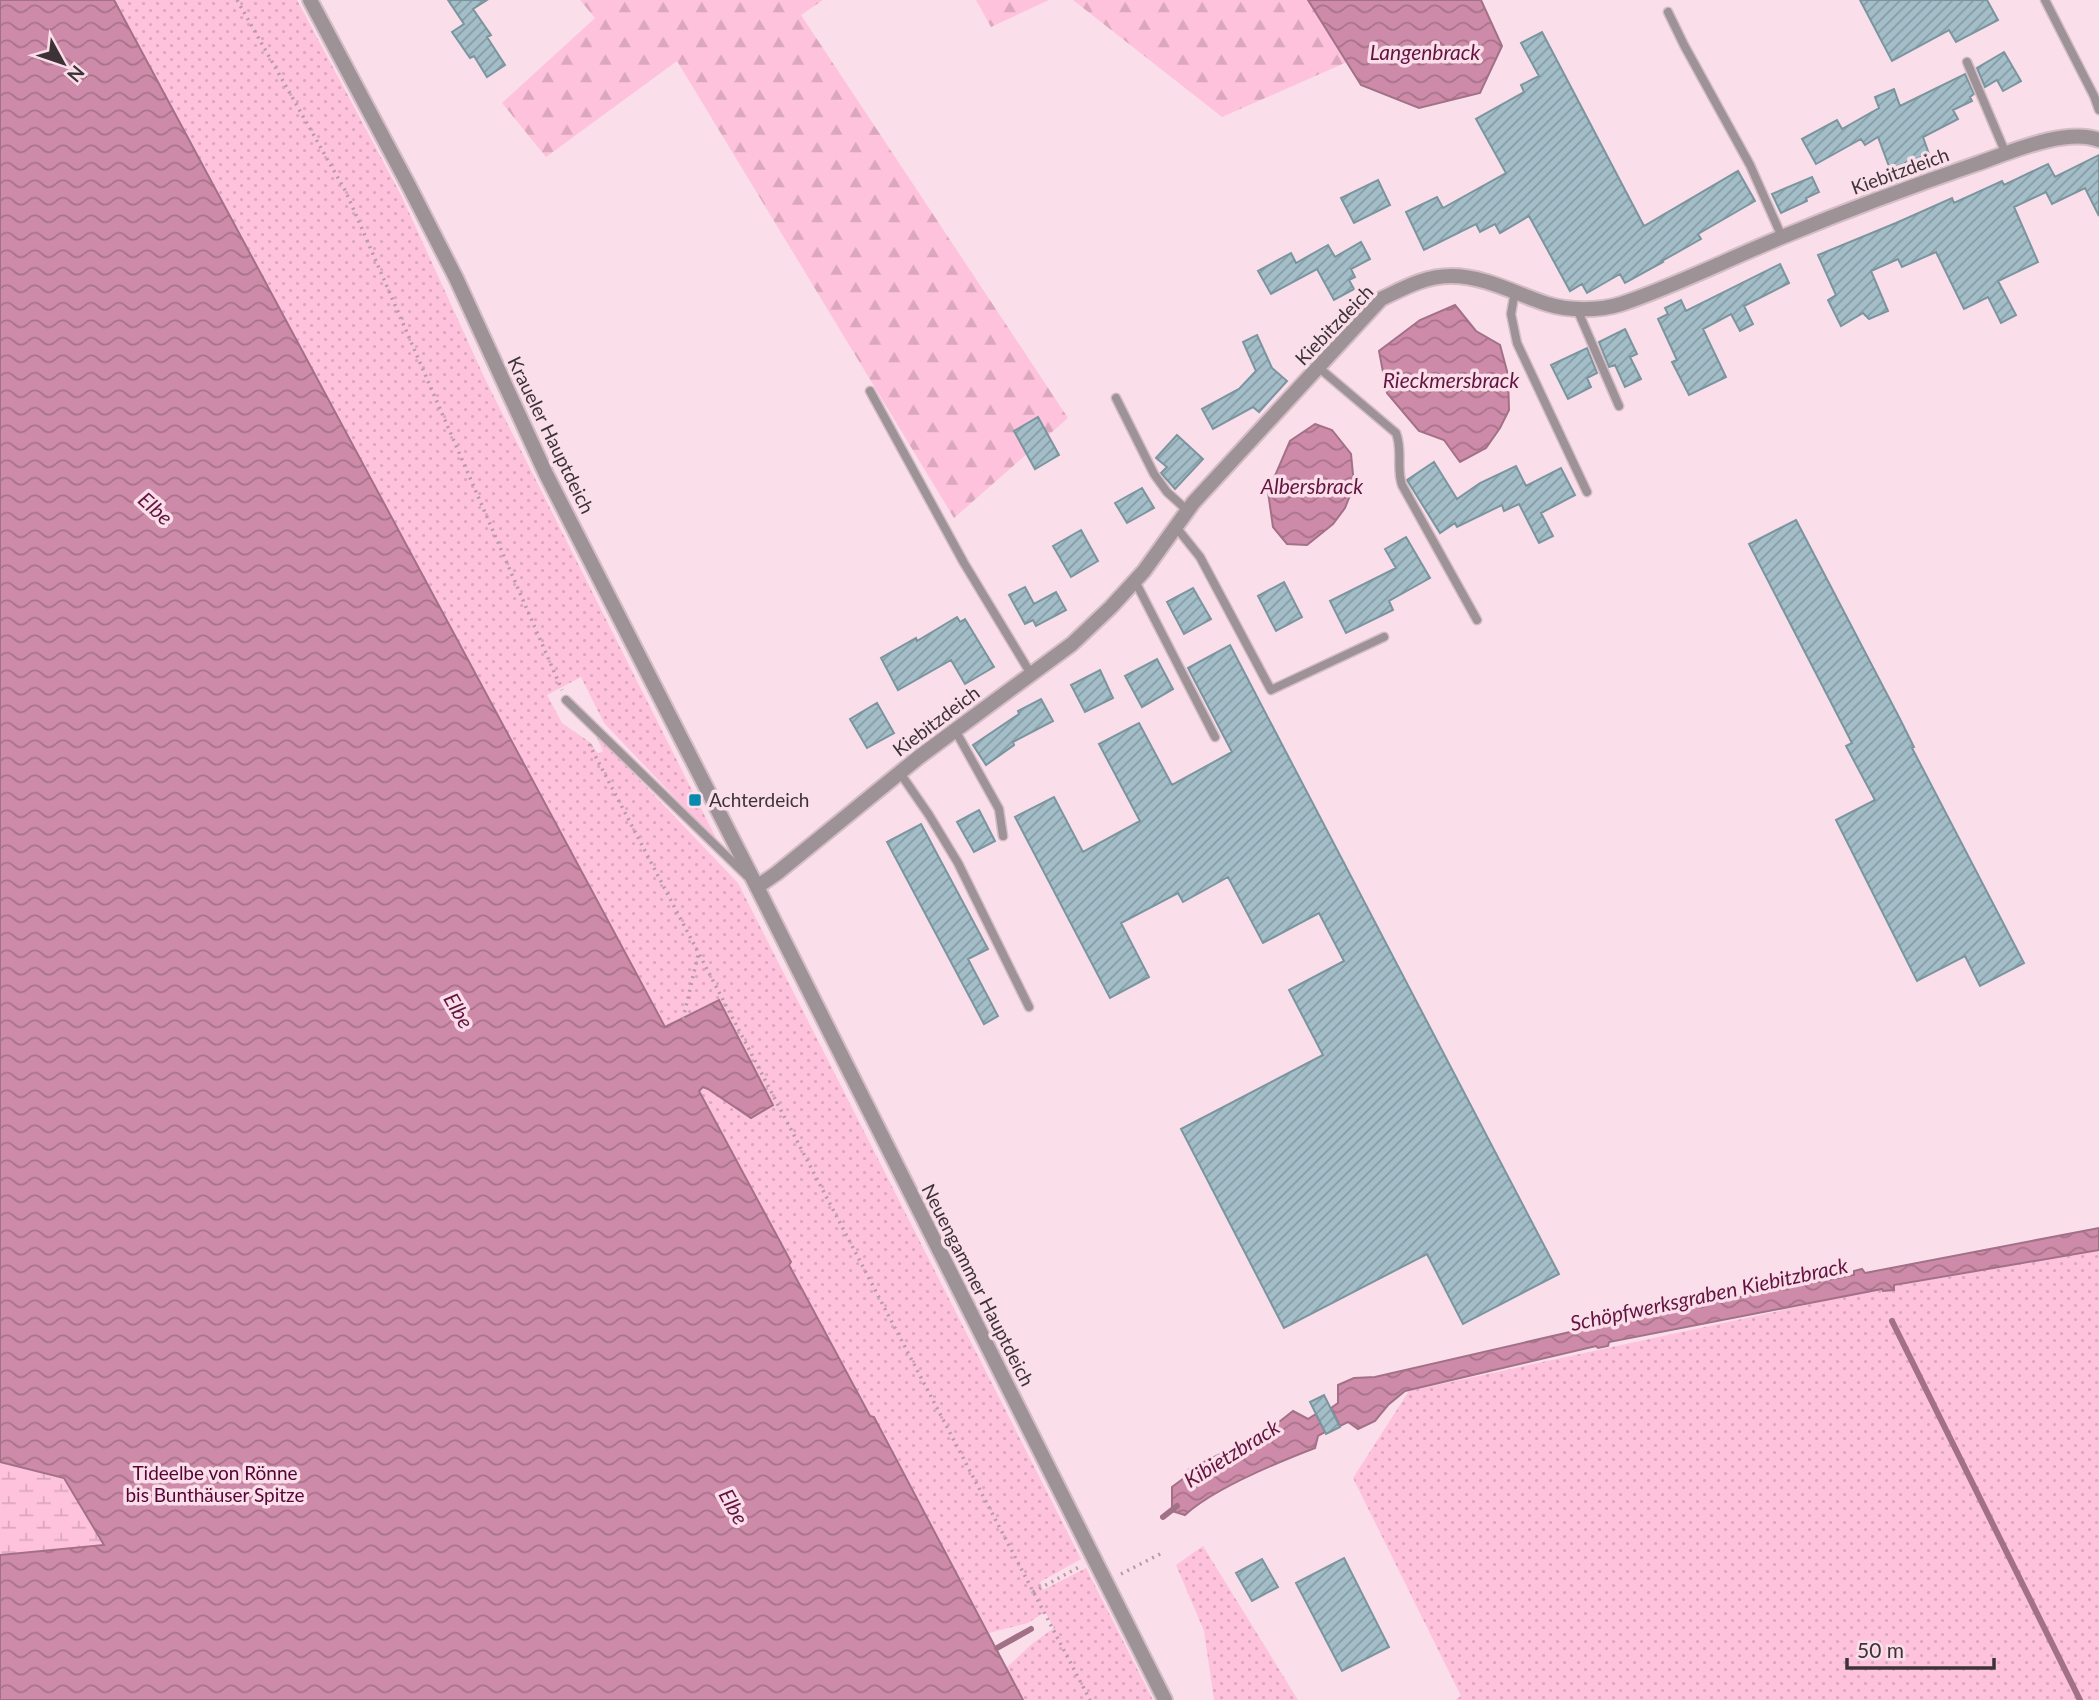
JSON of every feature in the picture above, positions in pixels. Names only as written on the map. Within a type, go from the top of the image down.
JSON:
[{"type":"street","name":"Kraueler Hauptdeich","points":[[310,0],[444,255],[546,474],[757,886]]},
{"type":"street","name":"Kiebitzdeich","points":[[757,886],[777,873],[955,730],[1072,644],[1135,581],[1188,511],[1381,299],[1418,281],[1451,276],[1485,281],[1549,305],[1577,309],[1618,305],[1911,186],[2038,143],[2067,137],[2099,140]]},
{"type":"street","name":"Neuengammer Hauptdeich","points":[[757,886],[1166,1700]]},
{"type":"lane","points":[[2045,0],[2099,110]]},
{"type":"lane","points":[[1668,12],[1749,165],[1782,237]]},
{"type":"lane","points":[[1966,62],[2006,154]]},
{"type":"lane","points":[[1516,291],[1511,314],[1517,343],[1587,492]]},
{"type":"lane","points":[[1577,309],[1619,406]]},
{"type":"lane","points":[[1318,367],[1396,433],[1400,446],[1402,485],[1477,620]]},
{"type":"lane","points":[[870,391],[964,564],[1031,674]]},
{"type":"lane","points":[[1116,398],[1154,474],[1167,492],[1188,511]]},
{"type":"lane","points":[[1176,527],[1200,557],[1271,691],[1384,637]]},
{"type":"lane","points":[[1135,581],[1215,737]]},
{"type":"lane","points":[[566,700],[757,886]]},
{"type":"lane","points":[[955,730],[999,809],[1003,836]]},
{"type":"lane","points":[[900,773],[929,814],[958,863],[1028,1007]]},
{"type":"path","points":[[237,0],[346,192],[566,700]]},
{"type":"path","points":[[585,736],[1090,1700]]},
{"type":"path","points":[[683,1019],[699,953]]},
{"type":"path","points":[[1106,1582],[1162,1553]]},
{"type":"path","points":[[1033,1592],[1094,1559]]},
{"type":"green space","points":[[114,0],[297,0],[401,195],[486,381],[719,844],[604,723],[581,677],[547,695],[562,723],[591,743],[598,754],[603,751],[594,732],[738,883],[1081,1559],[1040,1582],[1043,1590],[1086,1568],[1153,1700],[1023,1700],[1006,1668],[1054,1628],[1045,1612],[1028,1623],[989,1633],[874,1417],[870,1416],[789,1265],[791,1262],[699,1090],[703,1087],[708,1089],[751,1118],[773,1105],[719,1001],[665,1028]]},
{"type":"green space","points":[[580,0],[823,0],[801,15],[1068,418],[954,518],[677,61],[546,157],[502,103],[595,18]]},
{"type":"green space","points":[[976,0],[1049,0],[991,27]]},
{"type":"green space","points":[[1073,0],[1308,0],[1347,62],[1222,117]]},
{"type":"green space","points":[[2099,1250],[2099,1700],[1455,1700],[1461,1696],[1353,1478],[1409,1391],[1894,1286]]},
{"type":"green space","points":[[0,1462],[64,1478],[104,1546],[0,1555]]},
{"type":"green space","points":[[1203,1546],[1298,1700],[1214,1700],[1204,1631],[1176,1565]]},
{"type":"water","name":"Elbe","points":[[0,0],[114,0],[665,1027],[719,1000],[773,1105],[751,1118],[708,1089],[703,1087],[699,1091],[791,1262],[789,1265],[870,1416],[874,1417],[1023,1700],[0,1700],[0,1555],[104,1545],[64,1478],[0,1462]]},
{"type":"water","name":"Langenbrack","points":[[1308,0],[1481,0],[1502,46],[1480,93],[1419,108],[1361,85]]},
{"type":"water","name":"Rieckmersbrack","points":[[1455,305],[1476,331],[1500,345],[1508,375],[1509,410],[1500,428],[1486,448],[1460,462],[1444,440],[1419,431],[1387,393],[1379,351],[1420,320]]},
{"type":"water","name":"Albersbrack","points":[[1315,424],[1332,430],[1351,454],[1354,485],[1345,508],[1333,524],[1307,545],[1287,544],[1273,527],[1268,492],[1290,441]]},
{"type":"water","points":[[2099,1228],[2099,1250],[1894,1285],[1894,1290],[1882,1289],[1609,1342],[1608,1346],[1596,1346],[1405,1391],[1388,1405],[1375,1421],[1358,1429],[1348,1422],[1340,1426],[1331,1408],[1338,1403],[1338,1385],[1354,1378],[1375,1377],[1635,1317],[1854,1275],[1854,1271],[1862,1269],[1865,1273]]},
{"type":"water","points":[[1293,1411],[1308,1419],[1316,1414],[1325,1432],[1318,1436],[1315,1448],[1229,1486],[1185,1515],[1172,1511],[1172,1487],[1184,1478],[1189,1469],[1274,1426]]},
{"type":"building","points":[[448,0],[487,0],[473,9],[491,35],[487,37],[505,65],[487,77],[474,56],[470,58],[452,32],[464,24]]},
{"type":"building","points":[[1860,0],[1987,0],[1998,20],[1956,42],[1949,30],[1892,61]]},
{"type":"building","points":[[1542,32],[1644,226],[1738,171],[1755,201],[1698,234],[1701,239],[1625,283],[1620,274],[1587,293],[1582,284],[1570,291],[1529,216],[1500,233],[1495,224],[1480,232],[1476,224],[1424,250],[1406,212],[1437,197],[1443,208],[1506,173],[1476,119],[1524,92],[1521,85],[1539,76],[1521,43]]},
{"type":"building","points":[[2004,52],[2021,81],[2003,91],[1997,80],[1985,87],[1977,68]]},
{"type":"building","points":[[1965,74],[1974,94],[1970,97],[1972,101],[1953,110],[1958,119],[1923,137],[1929,154],[1890,169],[1878,137],[1865,145],[1861,139],[1816,164],[1802,139],[1837,120],[1842,129],[1879,108],[1875,97],[1894,89],[1900,106]]},
{"type":"building","points":[[2099,155],[2099,216],[2085,188],[2052,204],[2046,192],[2014,207],[2038,262],[1998,281],[2016,315],[2001,323],[1988,297],[1964,309],[1936,252],[1902,267],[1898,259],[1871,271],[1888,311],[1869,319],[1863,313],[1841,326],[1828,300],[1836,295],[1818,255],[1952,198],[1954,203],[2002,181],[2004,185],[2048,164],[2055,177]]},
{"type":"building","points":[[1812,177],[1819,192],[1781,213],[1772,194]]},
{"type":"building","points":[[1378,180],[1390,205],[1354,223],[1341,198]]},
{"type":"building","points":[[1361,242],[1370,259],[1351,269],[1355,277],[1349,280],[1354,289],[1334,300],[1317,269],[1271,294],[1258,271],[1291,253],[1296,263],[1328,245],[1335,257]]},
{"type":"building","points":[[1780,264],[1789,283],[1744,306],[1753,324],[1740,331],[1731,314],[1703,329],[1726,377],[1689,395],[1672,362],[1677,360],[1658,319],[1668,314],[1665,308],[1681,300],[1686,311]]},
{"type":"building","points":[[1625,329],[1637,354],[1630,357],[1641,379],[1625,387],[1615,365],[1609,367],[1599,342]]},
{"type":"building","points":[[1257,335],[1272,368],[1287,381],[1259,412],[1253,407],[1213,429],[1202,409],[1239,389],[1256,371],[1243,342]]},
{"type":"building","points":[[1587,348],[1597,373],[1587,378],[1591,387],[1568,399],[1551,365]]},
{"type":"building","points":[[1038,417],[1059,455],[1035,469],[1014,431]]},
{"type":"building","points":[[1177,435],[1203,459],[1175,489],[1161,473],[1167,467],[1156,458]]},
{"type":"building","points":[[1434,462],[1457,499],[1480,483],[1516,466],[1526,486],[1561,468],[1575,495],[1541,513],[1553,536],[1539,543],[1519,504],[1504,511],[1502,505],[1457,527],[1455,523],[1440,533],[1407,480]]},
{"type":"building","points":[[1142,488],[1154,508],[1127,523],[1115,503]]},
{"type":"building","points":[[1796,520],[2024,963],[1980,986],[1965,956],[1917,981],[1836,820],[1875,800],[1846,746],[1852,743],[1749,544]]},
{"type":"building","points":[[1081,530],[1098,561],[1071,577],[1053,546]]},
{"type":"building","points":[[1406,537],[1430,578],[1389,601],[1393,610],[1346,633],[1330,601],[1396,568],[1385,549]]},
{"type":"building","points":[[1284,582],[1302,617],[1276,631],[1258,596]]},
{"type":"building","points":[[1025,587],[1034,604],[1056,592],[1066,610],[1036,626],[1033,620],[1025,624],[1009,595]]},
{"type":"building","points":[[1193,588],[1211,619],[1184,634],[1167,602]]},
{"type":"building","points":[[957,617],[960,622],[965,619],[994,667],[965,684],[951,660],[898,690],[881,658],[916,638],[917,641]]},
{"type":"building","points":[[1230,645],[1559,1274],[1463,1324],[1427,1254],[1284,1328],[1181,1129],[1323,1055],[1289,990],[1344,961],[1319,913],[1263,943],[1228,877],[1183,902],[1178,893],[1121,923],[1149,977],[1110,998],[1015,817],[1054,797],[1083,852],[1140,821],[1099,744],[1139,723],[1172,785],[1232,752],[1188,668]]},
{"type":"building","points":[[1157,659],[1173,689],[1142,707],[1125,676]]},
{"type":"building","points":[[1100,670],[1113,698],[1085,712],[1071,685]]},
{"type":"building","points":[[1041,699],[1053,721],[1013,742],[1014,745],[986,765],[973,745],[1019,714],[1018,711]]},
{"type":"building","points":[[877,703],[894,733],[867,748],[850,719]]},
{"type":"building","points":[[979,810],[995,841],[974,852],[957,822]]},
{"type":"building","points":[[921,824],[988,949],[968,959],[998,1016],[984,1024],[887,842]]},
{"type":"building","points":[[1324,1395],[1340,1427],[1326,1434],[1310,1402]]},
{"type":"building","points":[[1344,1558],[1389,1647],[1342,1671],[1296,1583]]},
{"type":"building","points":[[1262,1559],[1278,1587],[1252,1601],[1236,1573]]},
{"type":"waterway","points":[[1892,1321],[2080,1700]]},
{"type":"waterway","name":"Kibietzbrack","points":[[1163,1517],[1177,1506]]},
{"type":"waterway","points":[[997,1648],[1031,1629]]},
{"type":"place","name":"Achterdeich","points":[[695,800]]},
{"type":"water label","name":"Schöpfwerksgraben Kiebitzbrack","points":[[1709,1295]]},
{"type":"park label","name":"Tideelbe von Rönne bis Bunthäuser Spitze","points":[[215,1484]]}]
